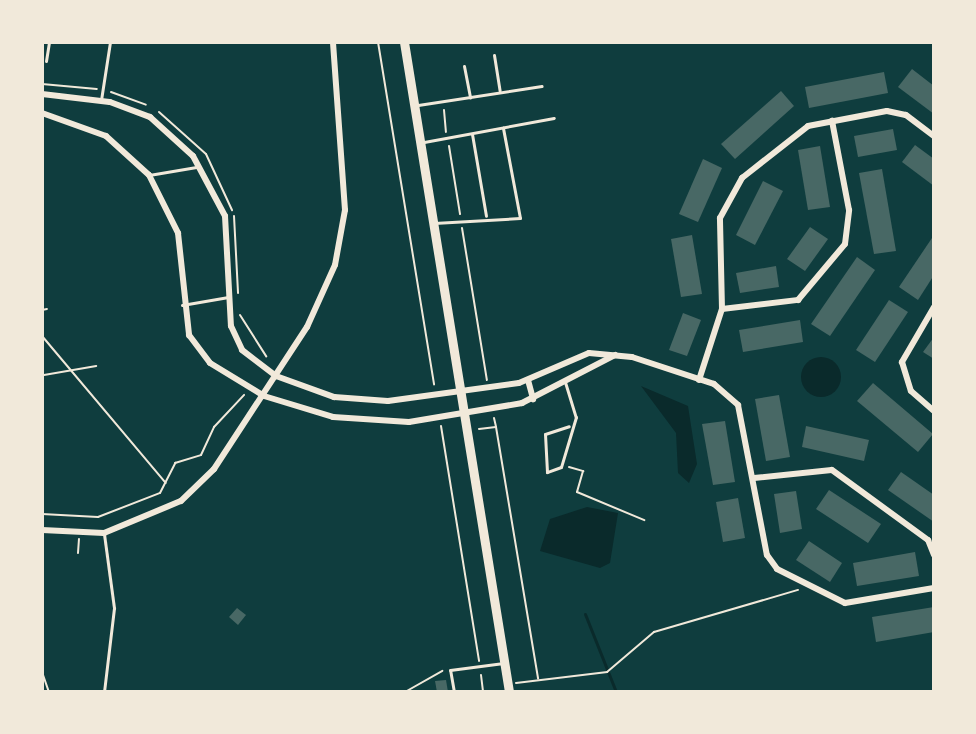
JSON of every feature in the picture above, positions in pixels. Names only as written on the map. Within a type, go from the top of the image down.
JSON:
[{"type":"main road","points":[[404,42],[470,431],[509,688]]},
{"type":"street","points":[[42,530],[104,533],[160,515],[199,486],[276,376],[324,294],[341,237],[344,153],[333,42]]},
{"type":"street","points":[[42,94],[101,100],[150,117],[201,166],[225,216],[228,297],[242,350],[276,376],[363,400],[436,396],[528,380],[589,353],[619,353],[699,380],[738,405],[767,555],[806,586],[845,603],[934,588]]},
{"type":"street","points":[[699,380],[722,309],[716,243],[735,187],[789,135],[832,121],[897,112],[934,136]]},
{"type":"street","points":[[42,113],[106,136],[149,175],[178,233],[182,305],[199,352],[264,396],[363,421],[440,418],[533,399],[619,353]]},
{"type":"street","points":[[722,309],[798,300],[845,244],[849,210],[832,121]]},
{"type":"street","points":[[934,307],[902,362],[911,391],[934,411]]},
{"type":"street","points":[[560,366],[565,382]]},
{"type":"street","points":[[528,380],[533,399]]},
{"type":"street","points":[[754,478],[832,470],[928,540],[934,555]]},
{"type":"lane","points":[[46,61],[49,42]]},
{"type":"lane","points":[[101,100],[110,42]]},
{"type":"lane","points":[[494,55],[500,92]]},
{"type":"lane","points":[[464,66],[470,97]]},
{"type":"lane","points":[[414,106],[542,86]]},
{"type":"lane","points":[[421,143],[554,118]]},
{"type":"lane","points":[[434,223],[486,216],[498,224],[520,218],[503,128]]},
{"type":"lane","points":[[472,134],[486,216]]},
{"type":"lane","points":[[149,175],[201,166]]},
{"type":"lane","points":[[182,305],[228,297]]},
{"type":"lane","points":[[565,382],[576,417],[569,426],[562,465],[547,472],[542,441],[548,431],[569,426]]},
{"type":"lane","points":[[104,533],[114,608],[104,692]]},
{"type":"lane","points":[[454,692],[450,670],[505,663]]},
{"type":"path","points":[[378,42],[436,396]]},
{"type":"path","points":[[443,101],[479,332]]},
{"type":"path","points":[[42,310],[47,309]]},
{"type":"path","points":[[42,336],[167,484]]},
{"type":"path","points":[[44,375],[96,366]]},
{"type":"path","points":[[440,418],[483,692]]},
{"type":"path","points":[[470,431],[496,427],[538,680]]},
{"type":"path","points":[[562,465],[583,471],[577,492],[644,520]]},
{"type":"path","points":[[509,688],[538,680],[607,672],[654,632],[780,601],[806,586]]},
{"type":"path","points":[[405,692],[428,675],[450,670]]},
{"type":"path","points":[[42,672],[49,692]]},
{"type":"water","points":[[821,357],[835,363],[841,377],[835,391],[821,397],[807,391],[801,377],[807,363]]},
{"type":"water","points":[[641,386],[688,406],[697,464],[689,483],[678,473],[676,433]]},
{"type":"water","points":[[587,507],[618,513],[610,563],[600,568],[540,551],[550,519]]},
{"type":"building","points":[[912,69],[934,86],[934,114],[898,87]]},
{"type":"building","points":[[884,72],[888,93],[809,108],[805,87]]},
{"type":"building","points":[[781,91],[794,106],[735,159],[721,144]]},
{"type":"building","points":[[893,129],[897,150],[858,157],[854,136]]},
{"type":"building","points":[[915,145],[934,159],[934,186],[902,162]]},
{"type":"building","points":[[820,146],[830,207],[808,210],[798,150]]},
{"type":"building","points":[[703,159],[722,168],[698,222],[679,214]]},
{"type":"building","points":[[882,169],[896,251],[874,254],[859,173]]},
{"type":"building","points":[[763,181],[783,191],[755,245],[736,235]]},
{"type":"building","points":[[810,227],[828,239],[805,271],[787,259]]},
{"type":"building","points":[[692,235],[702,294],[681,297],[671,239]]},
{"type":"building","points":[[934,235],[934,275],[918,300],[899,287]]},
{"type":"building","points":[[857,257],[875,270],[830,336],[811,324]]},
{"type":"building","points":[[776,266],[779,287],[740,293],[736,273]]},
{"type":"building","points":[[889,300],[908,312],[875,362],[856,350]]},
{"type":"building","points":[[683,313],[701,320],[687,356],[669,350]]},
{"type":"building","points":[[800,320],[803,342],[743,352],[739,330]]},
{"type":"building","points":[[934,337],[934,359],[923,352]]},
{"type":"building","points":[[873,383],[933,434],[918,452],[857,401]]},
{"type":"building","points":[[779,395],[790,457],[766,461],[755,399]]},
{"type":"building","points":[[725,421],[735,482],[713,485],[702,424]]},
{"type":"building","points":[[806,426],[869,440],[864,461],[802,447]]},
{"type":"building","points":[[901,472],[934,495],[934,522],[888,490]]},
{"type":"building","points":[[829,490],[881,524],[868,543],[816,509]]},
{"type":"building","points":[[796,491],[802,529],[780,533],[774,494]]},
{"type":"building","points":[[738,498],[745,538],[723,542],[716,502]]},
{"type":"building","points":[[809,541],[842,563],[830,582],[796,560]]},
{"type":"building","points":[[915,552],[919,576],[857,586],[853,563]]},
{"type":"building","points":[[934,607],[934,632],[876,642],[872,617]]},
{"type":"building","points":[[237,608],[246,615],[238,625],[229,617]]},
{"type":"building","points":[[446,680],[448,692],[437,692],[435,681]]},
{"type":"waterway","points":[[585,614],[616,692]]}]
